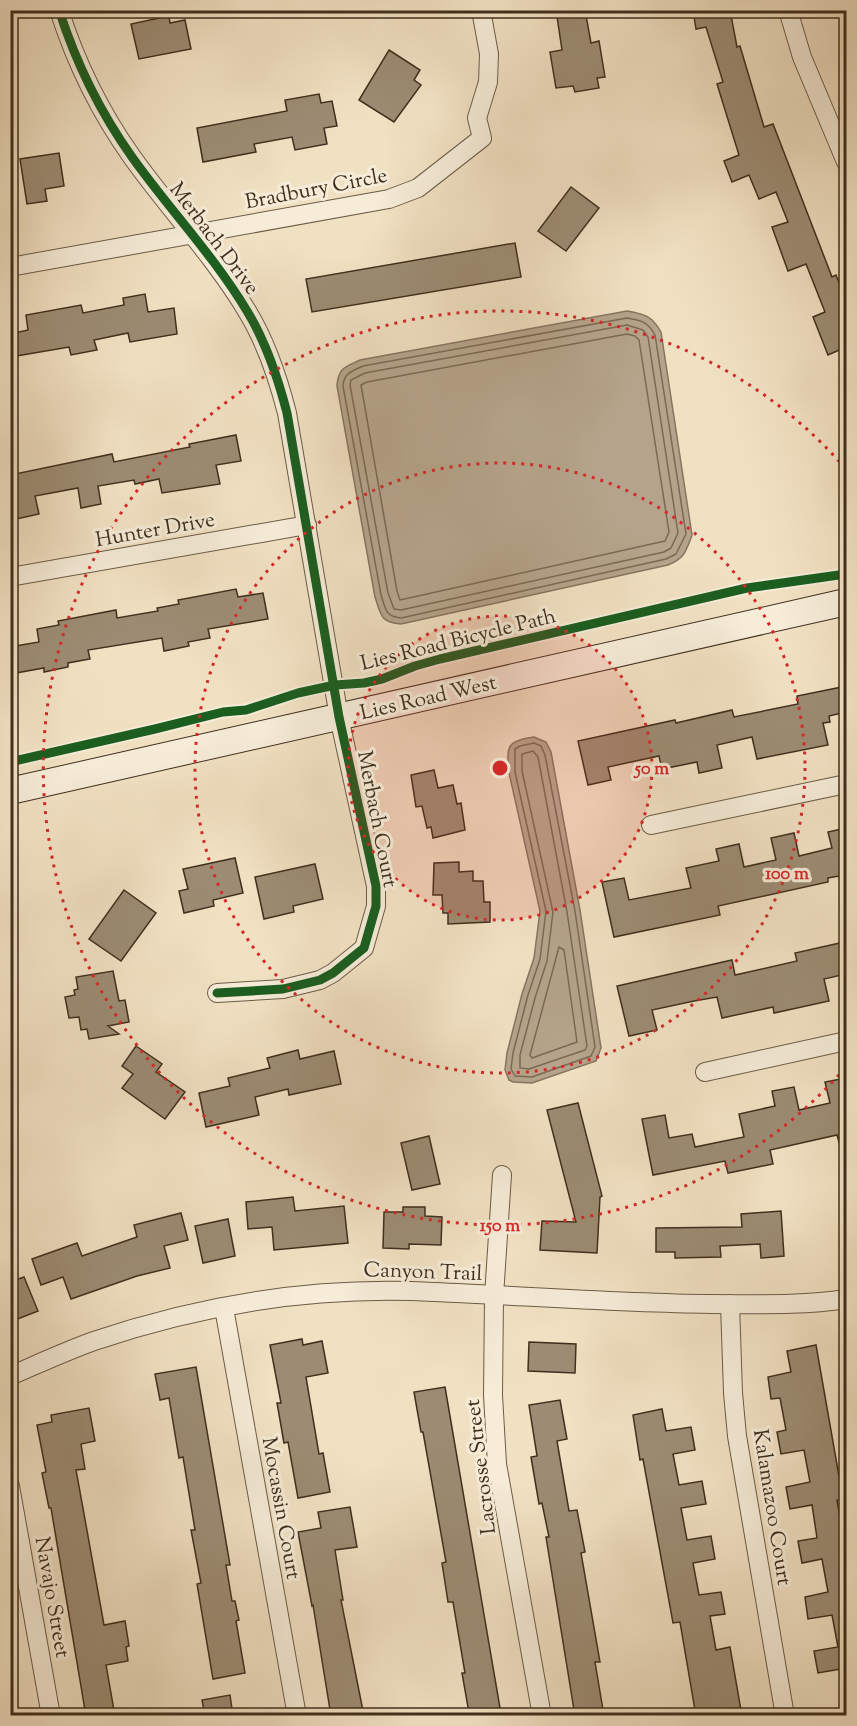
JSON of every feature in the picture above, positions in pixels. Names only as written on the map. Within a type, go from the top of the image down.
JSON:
[{"type":"street","name":"Merbach Drive","points":[[59,10],[68,39],[93,97],[131,156],[248,312],[272,364],[287,413],[339,717]]},
{"type":"street","name":"Bradbury Circle","points":[[192,235],[389,199],[418,188],[482,138],[477,118],[488,82],[489,54],[481,10]]},
{"type":"street","points":[[788,10],[802,57],[846,162]]},
{"type":"street","points":[[10,267],[192,235]]},
{"type":"street","name":"Hunter Drive","points":[[10,577],[307,525]]},
{"type":"street","name":"Lies Road West","points":[[10,791],[846,602]]},
{"type":"street","name":"Merbach Court","points":[[217,993],[283,989],[321,980],[364,948],[376,906],[376,886],[339,717]]},
{"type":"street","points":[[651,825],[846,784]]},
{"type":"street","points":[[705,1072],[846,1041]]},
{"type":"street","name":"Lacrosse Street","points":[[502,1175],[494,1296],[493,1395],[497,1464],[542,1716]]},
{"type":"street","name":"Canyon Trail","points":[[10,1376],[118,1333],[189,1314],[304,1295],[340,1292],[433,1291],[494,1296],[730,1304],[792,1304],[846,1299]]},
{"type":"street","name":"Kalamazoo Court","points":[[730,1304],[737,1436],[785,1716]]},
{"type":"street","name":"Mocassin Court","points":[[224,1308],[297,1716]]},
{"type":"street","name":"Navajo Street","points":[[10,1486],[51,1716]]},
{"type":"water","points":[[627,311],[647,317],[661,332],[692,535],[684,553],[678,560],[668,565],[401,624],[385,619],[380,613],[375,597],[337,386],[341,372],[360,360]]},
{"type":"water","points":[[534,737],[546,742],[551,752],[580,910],[601,1048],[596,1061],[532,1083],[513,1082],[509,1080],[505,1070],[522,994],[534,958],[540,911],[509,773],[508,751],[513,743]]},
{"type":"building","points":[[556,10],[585,10],[591,43],[599,41],[605,77],[597,78],[599,88],[575,92],[573,86],[556,88],[550,52],[562,50]]},
{"type":"building","points":[[693,10],[730,10],[737,47],[740,46],[764,127],[773,124],[832,277],[836,275],[846,300],[846,347],[828,355],[813,317],[825,312],[806,264],[788,271],[772,227],[788,222],[776,192],[759,199],[749,175],[732,182],[724,161],[739,155],[717,84],[723,82],[706,27],[696,29]]},
{"type":"building","points":[[169,16],[170,23],[185,20],[191,49],[139,59],[131,24]]},
{"type":"building","points":[[389,50],[420,70],[414,80],[421,85],[394,122],[359,100]]},
{"type":"building","points":[[319,94],[321,103],[332,101],[337,126],[324,128],[327,144],[295,150],[292,137],[254,144],[256,152],[203,162],[197,128],[287,111],[285,100]]},
{"type":"building","points":[[59,153],[64,186],[45,189],[47,201],[27,204],[20,159]]},
{"type":"building","points":[[571,187],[599,208],[566,251],[538,231]]},
{"type":"building","points":[[515,243],[521,277],[312,312],[306,279]]},
{"type":"building","points":[[145,294],[148,312],[174,308],[177,334],[130,342],[128,333],[94,340],[97,350],[71,355],[69,347],[10,357],[10,334],[28,330],[26,315],[81,305],[83,313],[124,305],[123,298]]},
{"type":"building","points":[[236,435],[241,461],[216,465],[220,484],[162,493],[159,479],[135,484],[134,480],[98,486],[101,504],[81,508],[78,488],[35,496],[39,514],[16,519],[10,489],[10,475],[112,454],[114,462]]},
{"type":"building","points":[[236,589],[238,597],[263,593],[268,619],[208,629],[210,638],[188,642],[189,646],[164,651],[162,638],[88,650],[90,659],[68,663],[68,667],[44,672],[44,668],[10,674],[10,647],[39,642],[37,629],[59,625],[58,621],[116,610],[117,618],[158,611],[157,608],[179,604],[178,600]]},
{"type":"building","points":[[842,687],[846,712],[829,716],[830,722],[823,723],[828,745],[757,759],[752,737],[717,745],[722,768],[699,773],[697,762],[662,769],[659,756],[608,767],[611,780],[588,785],[578,741],[732,710],[734,717],[798,704],[797,696]]},
{"type":"building","points":[[434,770],[438,788],[453,785],[457,804],[461,803],[465,830],[433,838],[431,827],[427,828],[422,806],[416,807],[411,775]]},
{"type":"building","points":[[846,828],[846,880],[840,881],[839,876],[828,878],[828,882],[718,906],[720,915],[614,937],[602,882],[624,878],[629,900],[691,888],[686,868],[719,861],[716,849],[739,844],[744,867],[776,860],[771,838],[794,833],[799,856],[832,848],[828,832]]},
{"type":"building","points":[[235,858],[243,893],[213,900],[214,906],[184,913],[179,891],[188,889],[183,869]]},
{"type":"building","points":[[459,862],[459,872],[473,871],[473,881],[483,881],[484,902],[490,902],[490,922],[448,924],[448,913],[443,913],[442,895],[433,895],[434,863]]},
{"type":"building","points":[[315,864],[323,899],[293,906],[294,912],[264,919],[255,877]]},
{"type":"building","points":[[124,890],[156,913],[121,961],[89,939]]},
{"type":"building","points":[[840,943],[846,974],[824,979],[829,1001],[774,1013],[773,1007],[722,1018],[717,997],[694,1001],[652,1010],[657,1030],[629,1036],[617,986],[732,960],[735,975],[797,961],[795,953]]},
{"type":"building","points":[[113,971],[119,1001],[125,1000],[129,1022],[108,1026],[119,1034],[89,1039],[87,1029],[81,1030],[79,1017],[69,1018],[65,997],[75,995],[74,990],[78,989],[76,977]]},
{"type":"building","points":[[136,1046],[162,1064],[156,1072],[185,1092],[165,1119],[122,1088],[133,1074],[122,1066]]},
{"type":"building","points":[[298,1050],[300,1059],[334,1051],[341,1084],[289,1095],[288,1089],[255,1097],[259,1115],[206,1127],[199,1093],[230,1086],[228,1078],[270,1068],[267,1058]]},
{"type":"building","points":[[846,1078],[846,1145],[840,1146],[837,1135],[770,1150],[773,1164],[728,1173],[725,1161],[653,1175],[642,1119],[665,1115],[669,1138],[692,1134],[695,1147],[744,1137],[739,1114],[775,1106],[772,1091],[794,1087],[799,1110],[830,1103],[825,1082]]},
{"type":"building","points":[[578,1103],[602,1196],[600,1197],[597,1253],[540,1250],[542,1221],[576,1222],[547,1110]]},
{"type":"building","points":[[429,1136],[440,1184],[412,1190],[401,1143]]},
{"type":"building","points":[[293,1197],[295,1211],[344,1206],[348,1243],[274,1250],[272,1227],[248,1229],[246,1202]]},
{"type":"building","points":[[403,1207],[425,1207],[425,1216],[442,1217],[441,1245],[409,1244],[409,1249],[383,1248],[384,1212],[403,1212]]},
{"type":"building","points":[[781,1211],[784,1256],[761,1258],[760,1244],[720,1246],[721,1257],[675,1258],[675,1252],[656,1252],[656,1228],[742,1227],[741,1214]]},
{"type":"building","points":[[181,1213],[188,1240],[164,1246],[170,1268],[137,1276],[71,1299],[63,1277],[41,1285],[32,1259],[77,1243],[82,1256],[137,1237],[134,1225]]},
{"type":"building","points":[[228,1219],[235,1256],[203,1263],[195,1226]]},
{"type":"building","points":[[24,1277],[38,1311],[10,1322],[10,1282]]},
{"type":"building","points":[[302,1339],[303,1345],[322,1341],[328,1373],[306,1377],[319,1454],[323,1453],[330,1492],[298,1498],[288,1442],[284,1443],[277,1403],[281,1403],[270,1345]]},
{"type":"building","points":[[529,1342],[576,1344],[575,1373],[528,1371]]},
{"type":"building","points":[[816,1345],[843,1499],[837,1500],[846,1553],[846,1668],[818,1673],[814,1651],[838,1647],[832,1615],[808,1619],[805,1597],[828,1592],[822,1559],[802,1563],[798,1541],[817,1538],[812,1505],[790,1509],[786,1487],[810,1482],[804,1450],[781,1454],[777,1432],[786,1430],[780,1398],[771,1399],[768,1377],[791,1372],[787,1351]]},
{"type":"building","points":[[196,1367],[230,1565],[226,1565],[232,1601],[235,1601],[239,1620],[236,1621],[245,1673],[213,1679],[197,1584],[201,1583],[191,1530],[195,1530],[183,1457],[179,1458],[169,1398],[160,1400],[155,1374]]},
{"type":"building","points":[[445,1387],[500,1708],[469,1713],[453,1602],[448,1602],[442,1563],[446,1562],[414,1392]]},
{"type":"building","points":[[560,1400],[567,1439],[557,1441],[569,1511],[577,1510],[585,1552],[581,1553],[600,1662],[595,1662],[604,1716],[575,1716],[546,1537],[549,1537],[542,1503],[539,1504],[531,1457],[537,1456],[529,1405]]},
{"type":"building","points":[[89,1408],[95,1441],[81,1444],[85,1469],[76,1470],[104,1625],[125,1621],[129,1646],[126,1647],[128,1661],[106,1665],[115,1716],[86,1716],[51,1508],[49,1508],[42,1473],[46,1472],[37,1425],[52,1422],[51,1415]]},
{"type":"building","points":[[662,1409],[666,1431],[691,1427],[695,1450],[673,1454],[679,1485],[702,1481],[706,1504],[681,1508],[687,1540],[711,1536],[715,1559],[693,1563],[699,1595],[721,1592],[725,1614],[710,1616],[716,1650],[730,1647],[742,1716],[696,1716],[680,1622],[673,1623],[633,1415]]},
{"type":"building","points":[[350,1507],[357,1547],[335,1550],[343,1600],[341,1600],[363,1711],[331,1716],[313,1605],[298,1532],[321,1528],[318,1512]]},
{"type":"building","points":[[230,1695],[233,1716],[205,1716],[202,1700]]},
{"type":"cycle path","points":[[59,10],[81,68],[109,122],[146,176],[234,291],[254,323],[271,360],[287,413],[339,717],[376,886],[376,906],[364,948],[333,973],[320,980],[283,989],[217,993]]},
{"type":"cycle path","name":"Lies Road Bicycle Path","points":[[10,762],[223,712],[246,710],[298,693],[335,685],[382,679],[440,659],[747,588],[846,574]]}]
